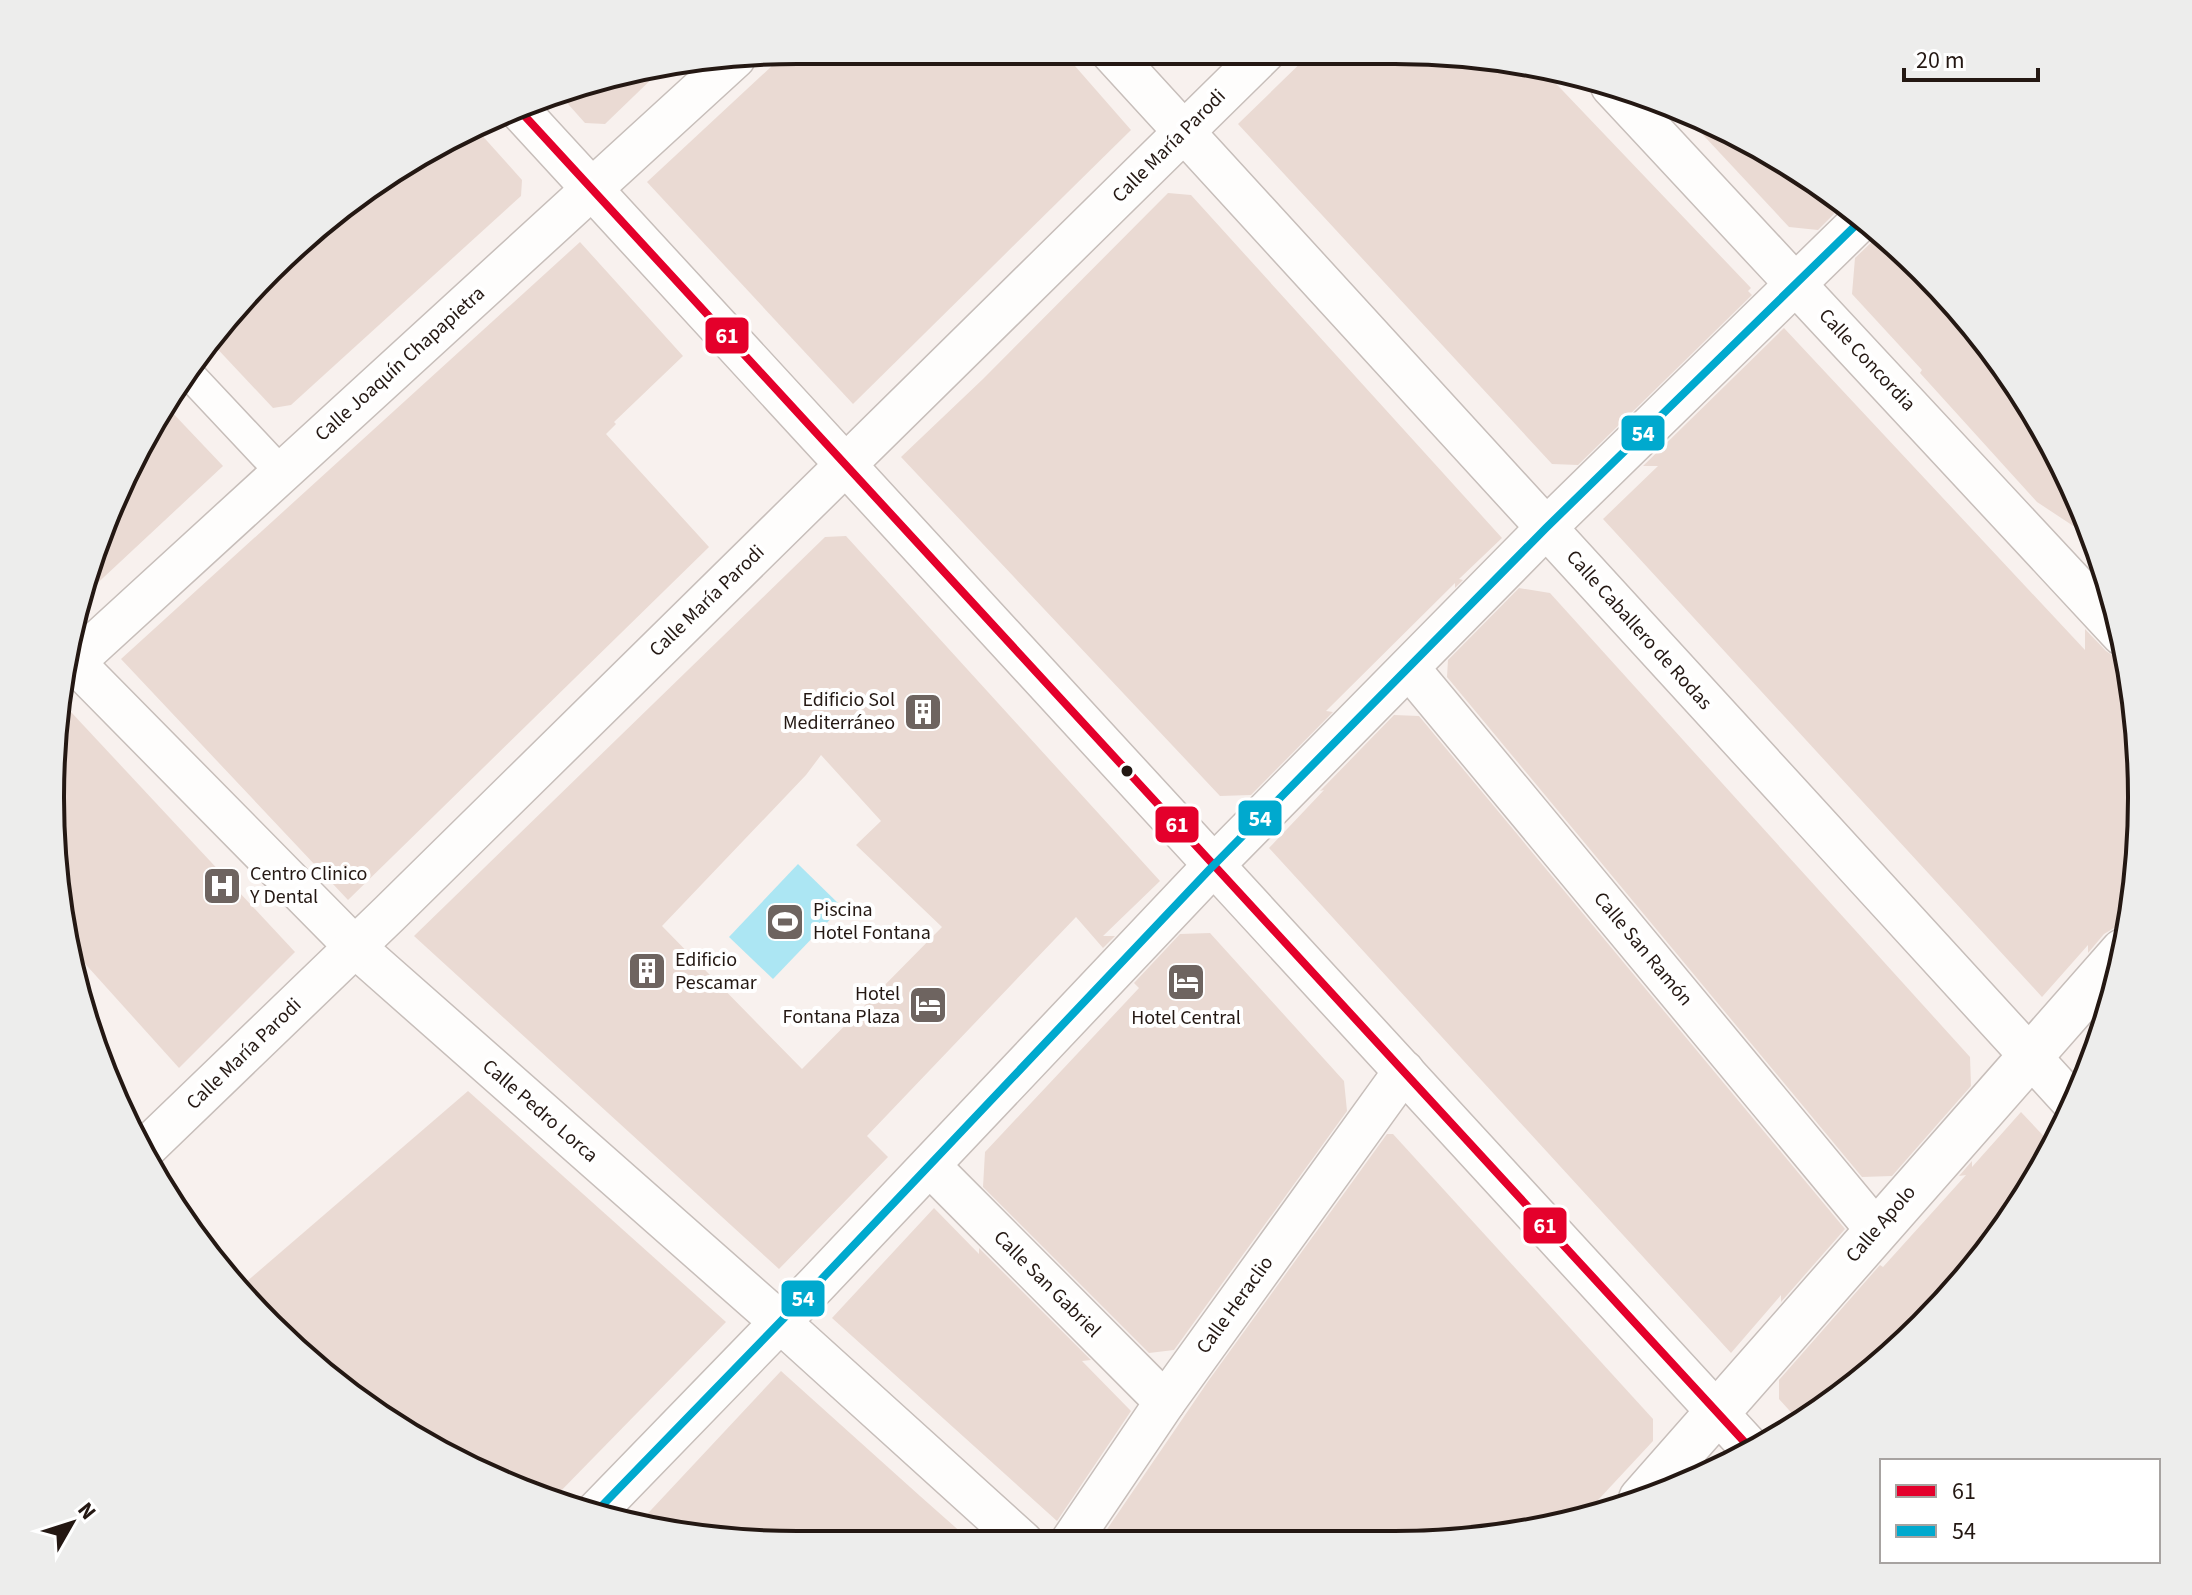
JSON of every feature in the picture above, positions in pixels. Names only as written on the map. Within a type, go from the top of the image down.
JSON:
[{"type":"street","name":"Calle Caballero de Rodas","points":[[1122,64],[2065,1094]]},
{"type":"street","name":"Calle María Parodi","points":[[151,1143],[355,947],[1253,64]]},
{"type":"street","name":"Calle Joaquín Chapapietra","points":[[78,656],[724,68]]},
{"type":"street","name":"Calle Concordia","points":[[1626,102],[2105,617]]},
{"type":"street","points":[[525,117],[1744,1442]]},
{"type":"street","points":[[603,1505],[1215,865],[1546,528],[1854,227]]},
{"type":"street","points":[[195,380],[282,473]]},
{"type":"street","name":"Calle San Ramón","points":[[1409,668],[1876,1230]]},
{"type":"street","name":"Calle Pedro Lorca","points":[[76,669],[355,947],[780,1322],[1011,1531]]},
{"type":"street","name":"Calle Apolo","points":[[1655,1482],[2107,969]]},
{"type":"street","name":"Calle Heraclio","points":[[1078,1531],[1165,1402],[1404,1071]]},
{"type":"street","name":"Calle San Gabriel","points":[[930,1166],[1165,1402]]},
{"type":"water","name":"Piscina Hotel Fontana","points":[[798,864],[842,907],[773,979],[729,937]]},
{"type":"building","points":[[1073,64],[1131,130],[853,404],[647,182],[773,65]]},
{"type":"building","points":[[1300,64],[1442,66],[1490,70],[1554,82],[1751,288],[1748,291],[1752,295],[1578,465],[1552,464],[1238,124]]},
{"type":"building","points":[[652,78],[605,124],[585,123],[566,102]]},
{"type":"building","points":[[1700,131],[1761,162],[1836,212],[1818,230],[1789,227]]},
{"type":"building","points":[[482,136],[522,180],[521,196],[291,405],[273,408],[218,349],[279,279],[351,216],[431,162]]},
{"type":"building","points":[[1168,193],[1191,195],[1502,538],[1459,579],[1463,580],[1455,588],[1455,583],[1326,711],[1333,712],[1251,795],[1220,796],[901,457]]},
{"type":"building","points":[[1872,241],[1946,314],[2004,390],[2030,431],[2076,528],[2037,502],[1852,294],[1855,258]]},
{"type":"building","points":[[580,242],[683,356],[614,422],[616,424],[606,434],[709,547],[348,900],[121,659]]},
{"type":"building","points":[[1784,328],[2085,650],[2085,629],[2114,657],[2122,702],[2128,798],[2122,893],[2116,928],[2104,934],[2088,953],[2088,945],[2042,997],[1603,519],[1658,466],[1643,466]]},
{"type":"building","points":[[173,413],[223,466],[96,584],[120,517]]},
{"type":"building","points":[[846,536],[1160,881],[1103,936],[1115,936],[1103,948],[1076,917],[867,1136],[888,1157],[779,1269],[414,936],[825,537]],"holes":[[[821,755],[881,821],[856,845],[942,927],[802,1069],[662,926],[806,775]]]},
{"type":"building","points":[[1519,588],[1550,593],[1970,1057],[1971,1086],[1892,1176],[1862,1177],[1447,677],[1448,660]]},
{"type":"building","points":[[69,710],[295,952],[179,1068],[83,961],[70,893],[66,845],[64,798]]},
{"type":"building","points":[[1394,715],[1419,716],[1845,1229],[1781,1302],[1781,1295],[1731,1353],[1269,848]]},
{"type":"building","points":[[1210,933],[1344,1081],[1347,1111],[1174,1350],[1149,1353],[983,1187],[985,1152],[1139,988],[1134,983],[1180,934]]},
{"type":"building","points":[[468,1091],[726,1322],[560,1491],[473,1455],[390,1407],[314,1349],[247,1282]]},
{"type":"building","points":[[2021,1112],[2044,1137],[2004,1205],[1946,1281],[1878,1349],[1792,1413],[1779,1399],[1779,1380],[1880,1265],[1883,1267],[1966,1175],[1959,1176],[1972,1161],[1972,1167]]},
{"type":"building","points":[[1387,1134],[1393,1134],[1653,1419],[1653,1441],[1596,1502],[1490,1525],[1394,1531],[1106,1531],[1209,1380]]},
{"type":"building","points":[[934,1208],[979,1254],[979,1248],[1091,1360],[1082,1361],[1131,1411],[1057,1521],[832,1318]]},
{"type":"building","points":[[781,1371],[960,1531],[750,1529],[646,1515]]},
{"type":"transit line","name":"61","points":[[525,117],[1744,1442]]},
{"type":"transit line","name":"54","points":[[603,1505],[1209,870],[1546,528],[1854,227]]},
{"type":"place","name":"Edificio Sol Mediterráneo","points":[[923,712]]},
{"type":"place","name":"Centro Clinico Y Dental","points":[[222,886]]},
{"type":"place","name":"Piscina Hotel Fontana","points":[[785,922]]},
{"type":"place","name":"Edificio Pescamar","points":[[647,971]]},
{"type":"place","name":"Hotel Central","points":[[1186,982]]},
{"type":"place","name":"Hotel Fontana Plaza","points":[[928,1005]]}]
